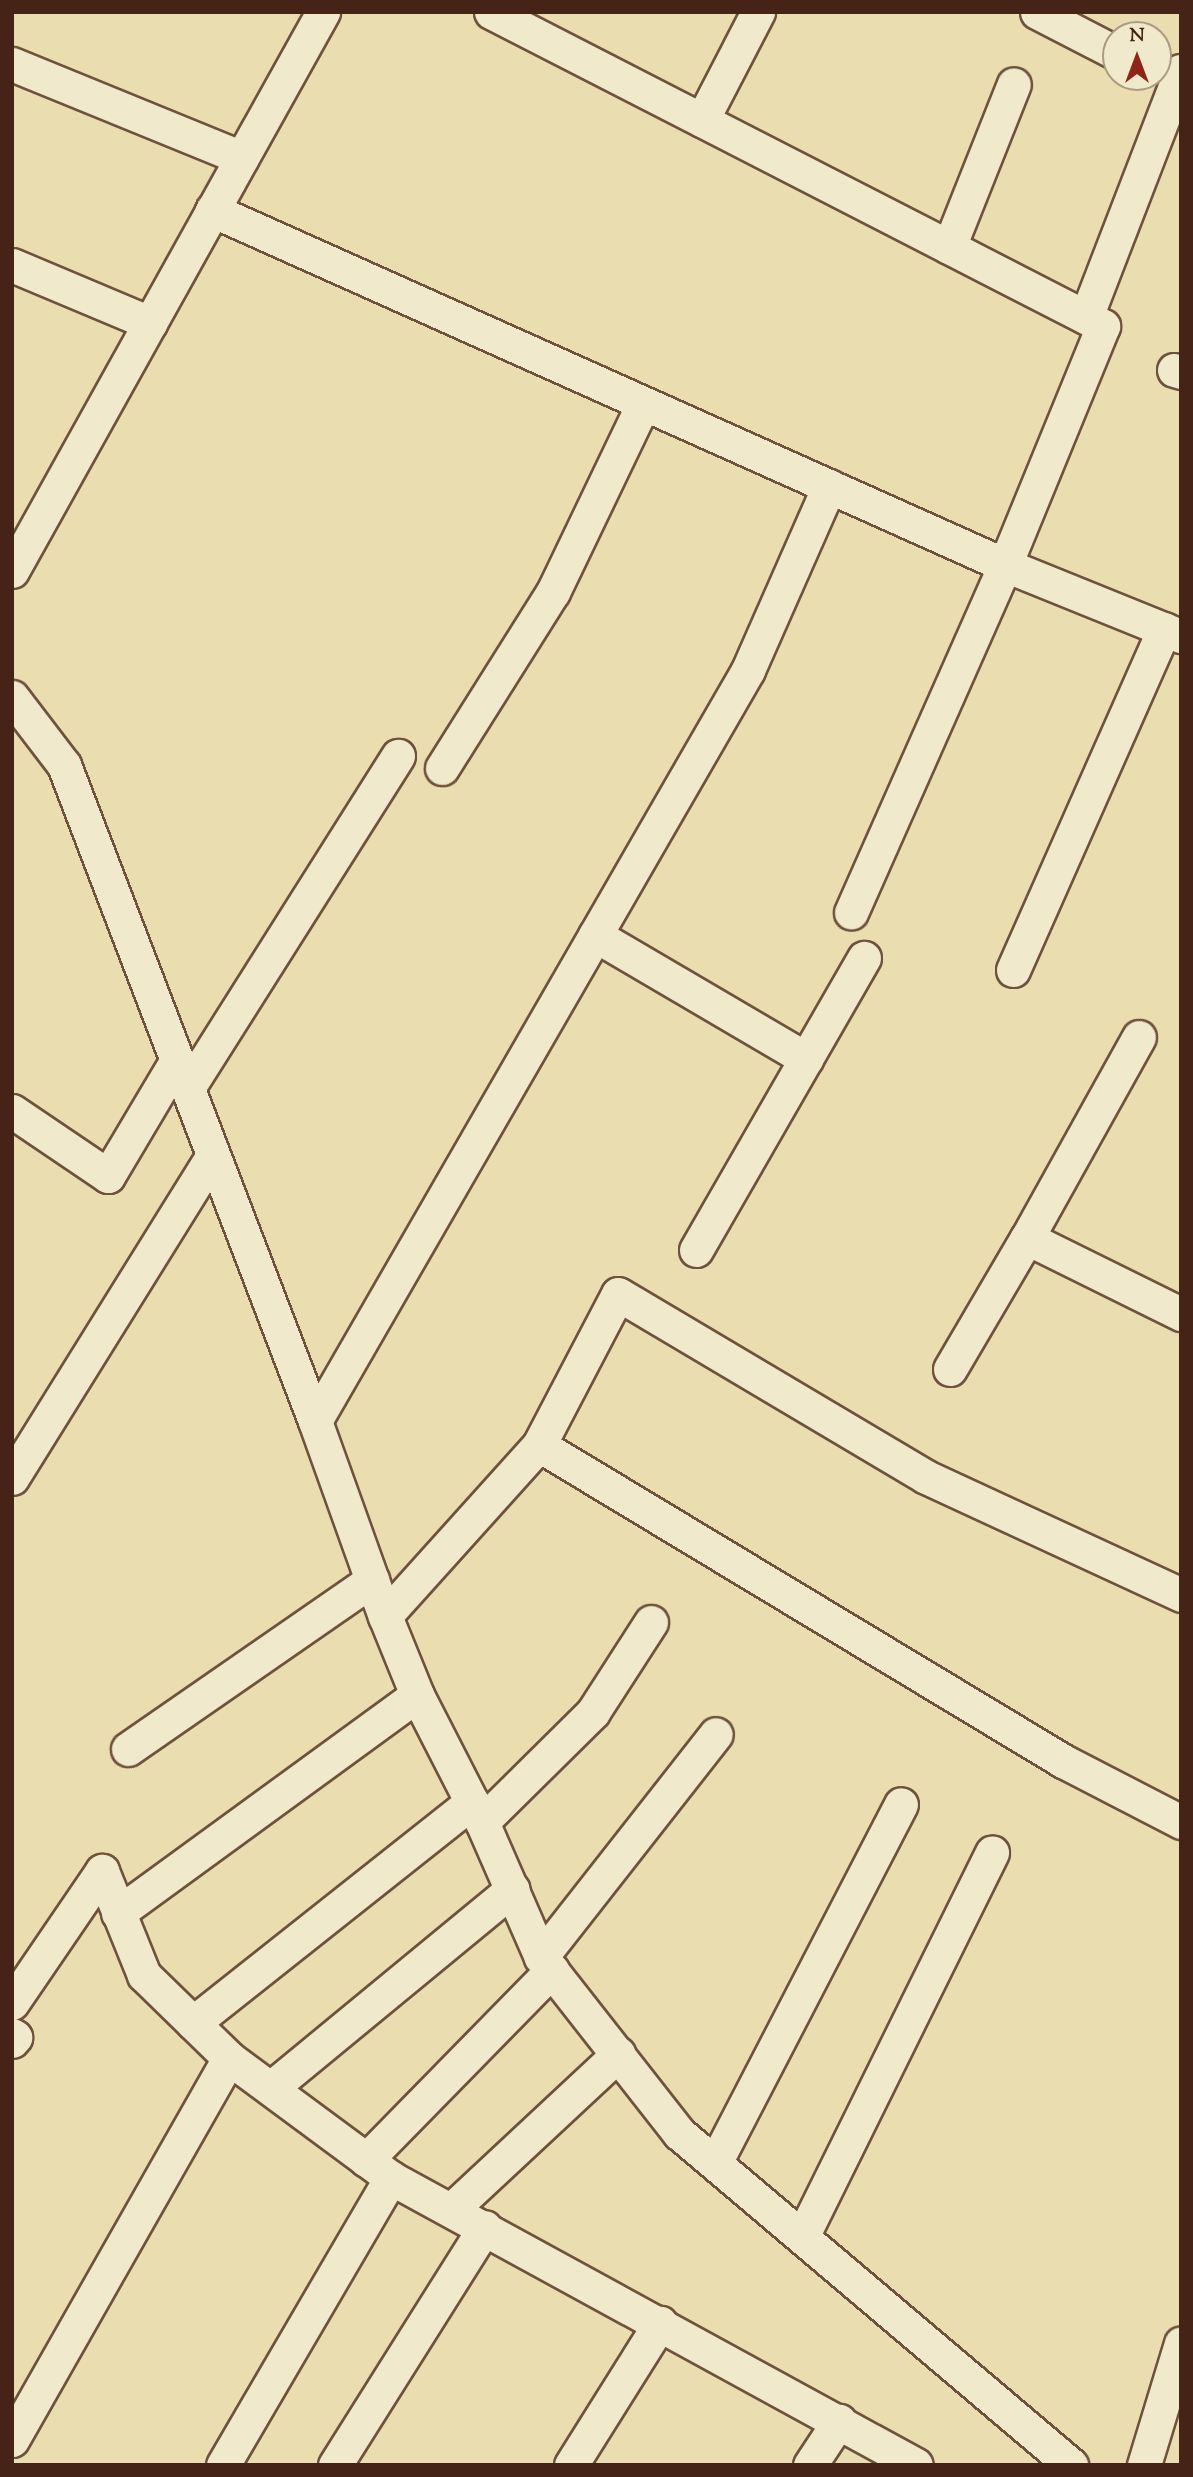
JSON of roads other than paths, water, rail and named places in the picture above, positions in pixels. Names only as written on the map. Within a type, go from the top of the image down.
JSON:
[{"type":"street","points":[[12,570],[323,12]]},
{"type":"street","points":[[491,12],[1103,326],[1005,565],[851,912]]},
{"type":"street","points":[[702,120],[758,12]]},
{"type":"street","points":[[1037,12],[1102,46]]},
{"type":"street","points":[[12,64],[242,158]]},
{"type":"street","points":[[949,247],[1014,83]]},
{"type":"street","points":[[1086,317],[1166,91]]},
{"type":"street","points":[[212,211],[1005,565],[1172,633],[1013,970]]},
{"type":"street","points":[[12,265],[150,323]]},
{"type":"street","points":[[442,768],[554,592],[643,404]]},
{"type":"street","points":[[315,1421],[748,670],[829,486]]},
{"type":"street","points":[[12,697],[64,765],[315,1421],[385,1616],[417,1695],[477,1812],[546,1963],[679,2133],[1071,2465]]},
{"type":"street","points":[[12,1111],[108,1176],[182,1074],[398,756]]},
{"type":"street","points":[[595,935],[806,1059]]},
{"type":"street","points":[[696,1250],[864,958]]},
{"type":"street","points":[[950,1369],[1027,1238],[1139,1037]]},
{"type":"street","points":[[12,1478],[213,1155]]},
{"type":"street","points":[[1027,1238],[1181,1314]]},
{"type":"street","points":[[385,1616],[539,1445],[618,1294],[926,1477],[1181,1595]]},
{"type":"street","points":[[539,1445],[1063,1762],[1181,1822]]},
{"type":"street","points":[[128,1749],[372,1580]]},
{"type":"street","points":[[193,2023],[477,1812],[593,1712],[651,1622]]},
{"type":"street","points":[[118,1913],[417,1695]]},
{"type":"street","points":[[223,2465],[379,2169],[546,1963],[716,1734]]},
{"type":"street","points":[[715,2163],[901,1804]]},
{"type":"street","points":[[802,2237],[992,1852]]},
{"type":"street","points":[[12,2003],[102,1871],[144,1975],[229,2057],[379,2169],[916,2465]]},
{"type":"street","points":[[271,2088],[512,1889]]},
{"type":"street","points":[[12,2035],[15,2037],[12,2041]]},
{"type":"street","points":[[451,2210],[618,2054]]},
{"type":"street","points":[[12,2440],[229,2057]]},
{"type":"street","points":[[335,2465],[485,2227]]},
{"type":"street","points":[[571,2465],[660,2323]]},
{"type":"street","points":[[1144,2465],[1181,2343]]},
{"type":"street","points":[[810,2465],[839,2421]]}]
